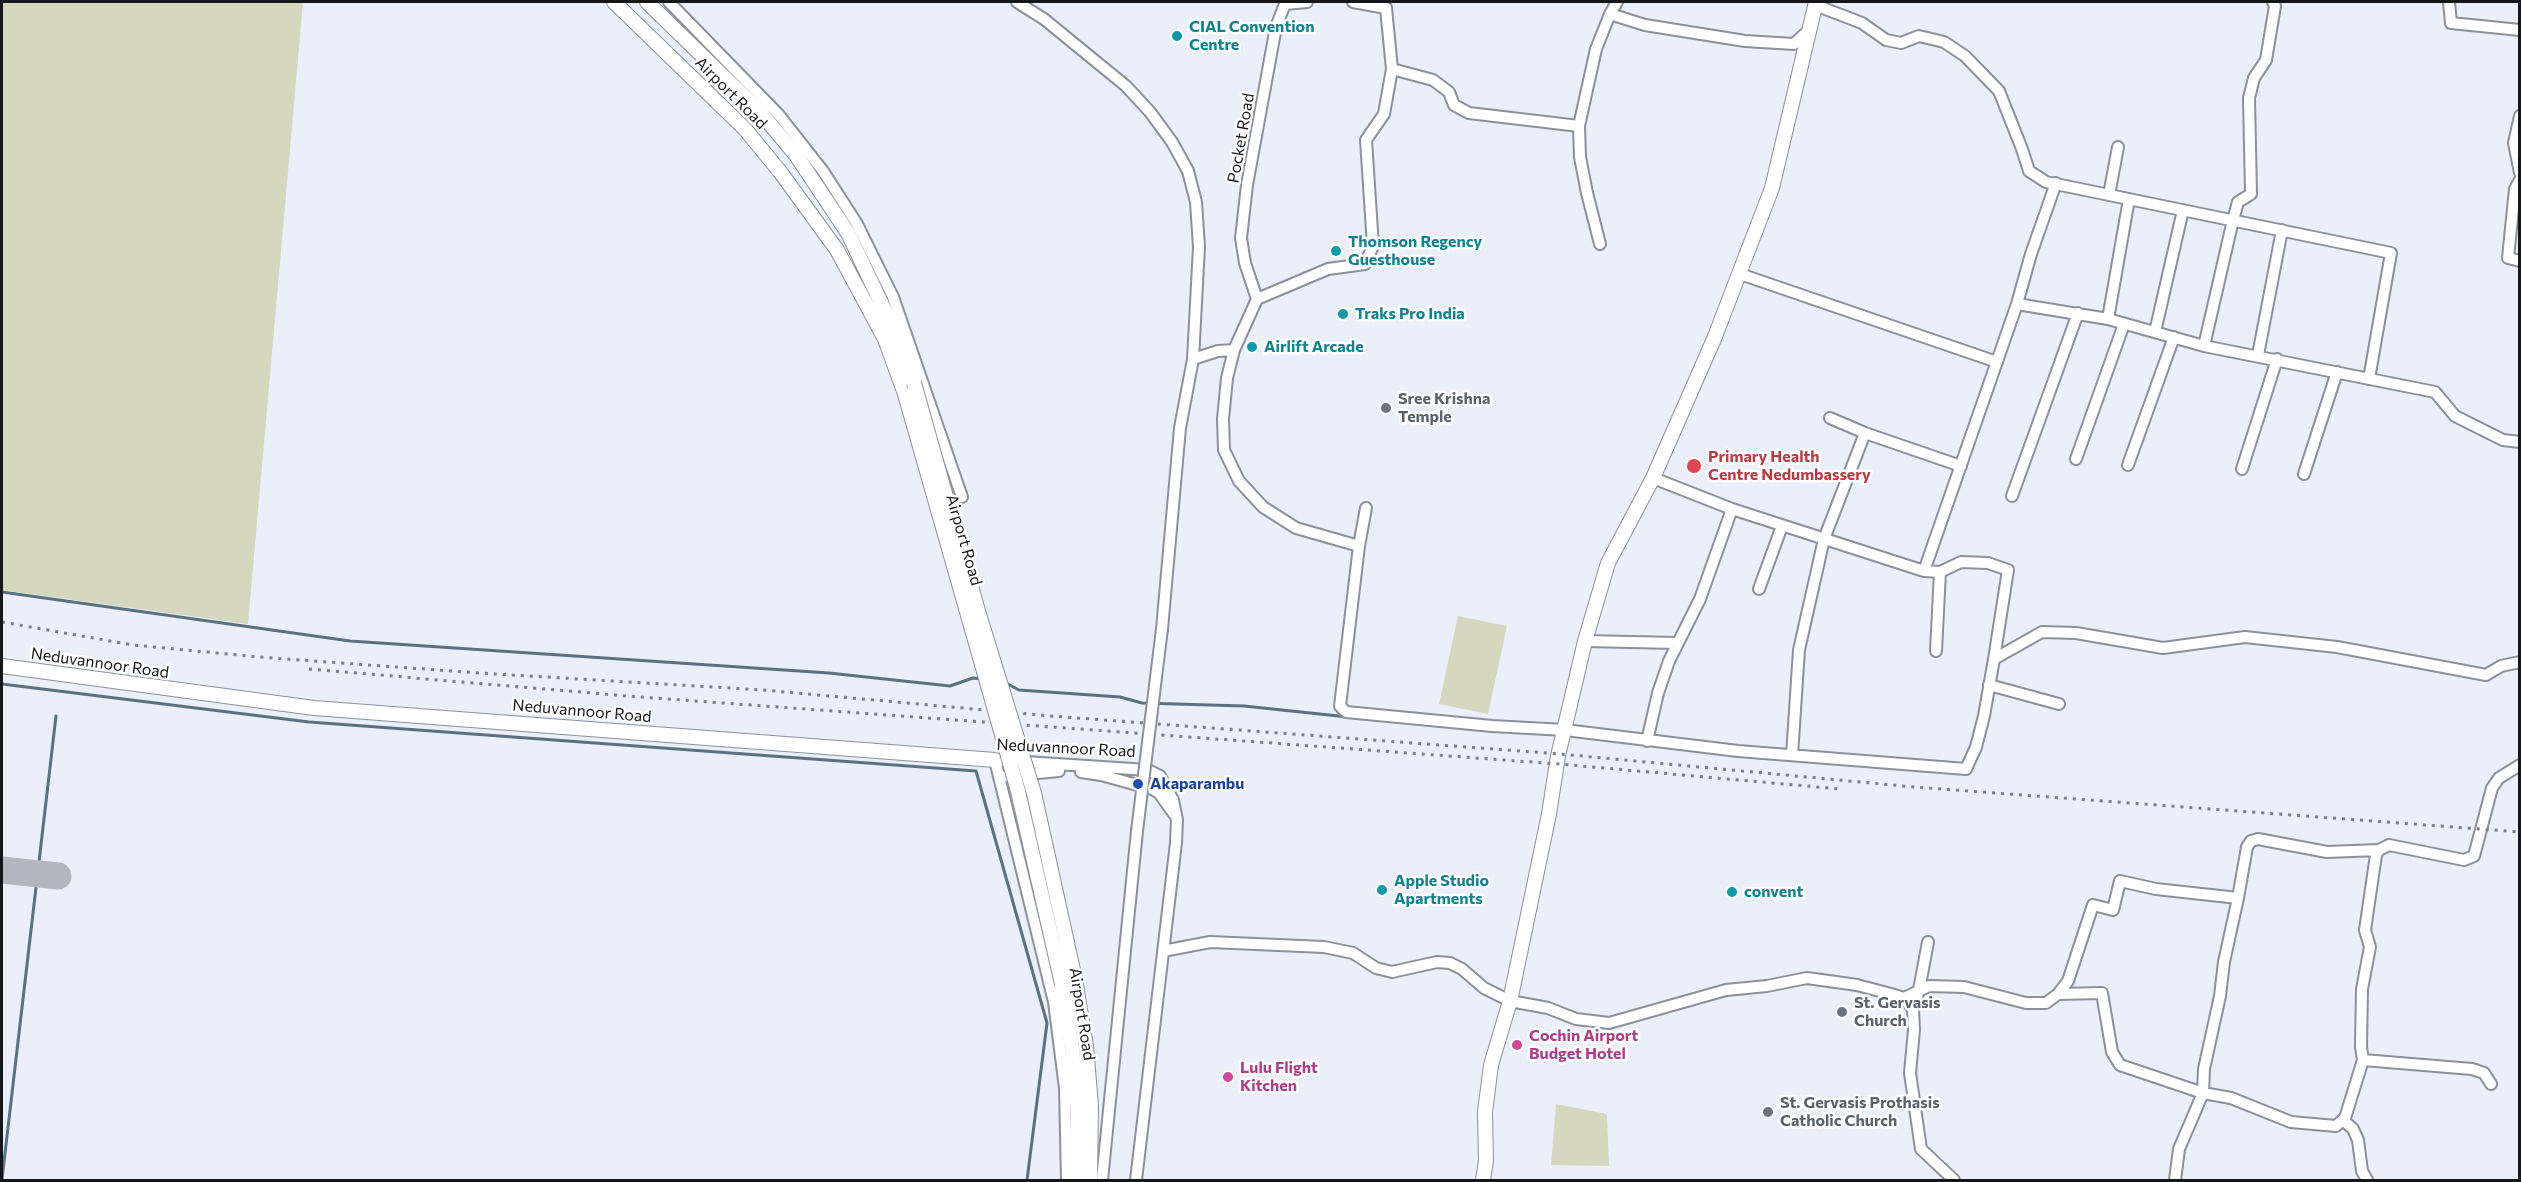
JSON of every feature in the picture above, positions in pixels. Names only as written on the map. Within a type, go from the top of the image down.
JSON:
[{"type":"main road","name":"Airport Road","points":[[614,2],[745,129],[781,173],[837,250],[885,339],[905,394],[1018,791],[1062,984],[1072,1049],[1078,1113],[1077,1180]]},
{"type":"main road","name":"Airport Road","points":[[646,2],[760,112],[796,155],[848,233],[896,334],[914,383],[978,611],[1034,793],[1075,979],[1086,1046],[1091,1106],[1090,1180]]},
{"type":"main road","points":[[1483,1180],[1486,1161],[1485,1112],[1491,1065],[1510,1001],[1585,640],[1608,563],[1653,478],[1714,339],[1772,188],[1816,3]]},
{"type":"main road","name":"Neduvannoor Road","points":[[2,666],[314,708],[995,760]]},
{"type":"street","points":[[669,2],[779,116],[822,171],[857,224],[893,297],[962,497]]},
{"type":"street","points":[[1017,2],[1044,20],[1126,86],[1150,112],[1172,142],[1188,171],[1196,202],[1199,247],[1193,359],[1180,429],[1162,629],[1137,831],[1102,1180]]},
{"type":"street","name":"Pocket Road","points":[[1257,299],[1245,263],[1241,238],[1250,166],[1276,27],[1285,4],[1307,2]]},
{"type":"street","points":[[1353,2],[1386,8],[1392,69],[1384,114],[1366,140],[1373,246],[1365,264],[1328,269],[1257,299],[1234,350],[1227,378],[1223,419],[1224,450],[1239,481],[1263,507],[1296,528],[1359,546]]},
{"type":"street","points":[[1600,244],[1580,157],[1578,126],[1596,49],[1617,2]]},
{"type":"street","points":[[2204,346],[2238,202],[2251,194],[2248,98],[2254,78],[2266,60],[2275,6],[2273,2]]},
{"type":"street","points":[[2449,2],[2451,23],[2520,30]]},
{"type":"street","points":[[1816,3],[1862,23],[1886,40],[1901,43],[1919,36],[1944,42],[1965,56],[1999,91],[2029,171],[2046,182],[2391,253],[2369,379]]},
{"type":"street","points":[[1610,14],[1645,25],[1745,41],[1794,44],[1809,30]]},
{"type":"street","points":[[1392,69],[1433,80],[1449,92],[1454,105],[1469,113],[1578,126]]},
{"type":"street","points":[[2520,116],[2514,143],[2520,173]]},
{"type":"street","points":[[2109,195],[2118,147]]},
{"type":"street","points":[[2520,180],[2515,189],[2508,258],[2520,261]]},
{"type":"street","points":[[1924,571],[2017,304],[2031,254],[2056,183]]},
{"type":"street","points":[[2108,319],[2129,199]]},
{"type":"street","points":[[2155,332],[2183,210]]},
{"type":"street","points":[[2258,355],[2282,230]]},
{"type":"street","points":[[1740,274],[1997,362]]},
{"type":"street","points":[[2017,304],[2108,319],[2204,346],[2435,392],[2455,416],[2504,440],[2520,442]]},
{"type":"street","points":[[2012,496],[2078,314]]},
{"type":"street","points":[[2076,459],[2124,324]]},
{"type":"street","points":[[2128,465],[2174,338]]},
{"type":"street","points":[[1193,359],[1218,351],[1234,350]]},
{"type":"street","points":[[2242,469],[2277,359]]},
{"type":"street","points":[[2304,474],[2337,372]]},
{"type":"street","points":[[1830,418],[1865,433],[1961,466]]},
{"type":"street","points":[[1792,755],[1799,650],[1824,539],[1865,433]]},
{"type":"street","points":[[1366,507],[1359,546],[1343,684],[1342,709],[1346,712],[1492,726],[1565,730],[1647,741],[1966,769],[1976,747],[1989,686],[2008,570],[1988,563],[1961,562],[1940,572],[1924,571],[1732,509],[1653,478]]},
{"type":"street","points":[[1647,741],[1658,693],[1677,643],[1700,599],[1732,509]]},
{"type":"street","points":[[1759,589],[1782,526]]},
{"type":"street","points":[[1936,651],[1940,572]]},
{"type":"street","points":[[1994,659],[2042,632],[2076,633],[2163,648],[2245,637],[2337,647],[2486,675],[2501,666],[2520,662]]},
{"type":"street","points":[[1585,640],[1677,643]]},
{"type":"street","points":[[1989,686],[2059,704]]},
{"type":"street","points":[[995,760],[1054,1002],[1065,1088],[1067,1180]]},
{"type":"street","name":"Neduvannoor Road","points":[[995,760],[1102,771],[1134,768],[1154,772],[1160,776],[1173,800],[1177,820]]},
{"type":"street","points":[[2175,1180],[2179,1149],[2203,1093],[2204,1069],[2220,996],[2224,962],[2247,847],[2251,841],[2258,839],[2327,852],[2379,850],[2389,845],[2464,860],[2474,856],[2493,788],[2499,778],[2520,765]]},
{"type":"street","points":[[1000,777],[1050,771],[1102,771],[1159,793],[1177,820],[1136,1180]]},
{"type":"street","points":[[2058,994],[2102,993],[2112,1052],[2120,1065],[2203,1093],[2231,1098],[2291,1122],[2336,1126],[2346,1118],[2362,1060],[2362,989],[2370,947],[2365,930],[2373,862],[2379,850]]},
{"type":"street","points":[[1904,998],[1929,986],[1964,987],[2026,1003],[2046,1003],[2058,994],[2068,981],[2093,905],[2113,910],[2120,881],[2156,890],[2238,898]]},
{"type":"street","points":[[1163,951],[1210,942],[1324,946],[1353,953],[1385,972],[1437,962],[1450,963],[1462,969],[1484,988],[1510,1001],[1548,1008],[1576,1019],[1609,1023],[1725,990],[1767,986],[1807,978],[1857,985],[1904,998],[1913,1009]]},
{"type":"street","points":[[1928,942],[1913,1009],[1914,1030],[1910,1073],[1921,1149],[1954,1180]]},
{"type":"street","points":[[2362,1060],[2472,1069],[2484,1073],[2491,1084]]},
{"type":"street","points":[[2343,1120],[2353,1129],[2358,1140],[2362,1171],[2367,1180]]},
{"type":"green space","points":[[2,2],[303,2],[248,624],[2,590]]},
{"type":"green space","points":[[1458,616],[1507,626],[1488,714],[1439,704]]},
{"type":"green space","points":[[1556,1104],[1607,1114],[1609,1166],[1551,1165]]},
{"type":"waterway","points":[[2,592],[350,641],[829,673],[950,686],[973,678],[983,679]]},
{"type":"waterway","points":[[1004,682],[1019,690],[1120,697],[1142,703],[1244,706],[1348,717]]},
{"type":"waterway","points":[[2,684],[309,722],[976,771],[1047,1023],[1027,1180]]},
{"type":"waterway","points":[[2,1179],[56,716]]},
{"type":"taxiway","points":[[2,870],[58,876]]},
{"type":"railway","points":[[2,622],[133,645],[259,657],[763,690],[1051,716],[1560,754],[1914,787],[2520,832]]},
{"type":"railway","points":[[309,669],[627,696],[1559,764],[1840,789]]},
{"type":"place","name":"CIAL Convention Centre","points":[[1177,36]]},
{"type":"place","name":"Thomson Regency Guesthouse","points":[[1336,251]]},
{"type":"place","name":"Traks Pro India","points":[[1343,314]]},
{"type":"place","name":"Airlift Arcade","points":[[1252,347]]},
{"type":"place","name":"Sree Krishna Temple","points":[[1386,408]]},
{"type":"place","name":"Primary Health Centre Nedumbassery","points":[[1694,466]]},
{"type":"place","name":"Akaparambu","points":[[1138,784]]},
{"type":"place","name":"Apple Studio Apartments","points":[[1382,890]]},
{"type":"place","name":"convent","points":[[1732,892]]},
{"type":"place","name":"St. Gervasis Church","points":[[1842,1012]]},
{"type":"place","name":"Cochin Airport Budget Hotel","points":[[1517,1045]]},
{"type":"place","name":"Lulu Flight Kitchen","points":[[1228,1077]]},
{"type":"place","name":"St. Gervasis Prothasis Catholic Church","points":[[1768,1112]]}]
